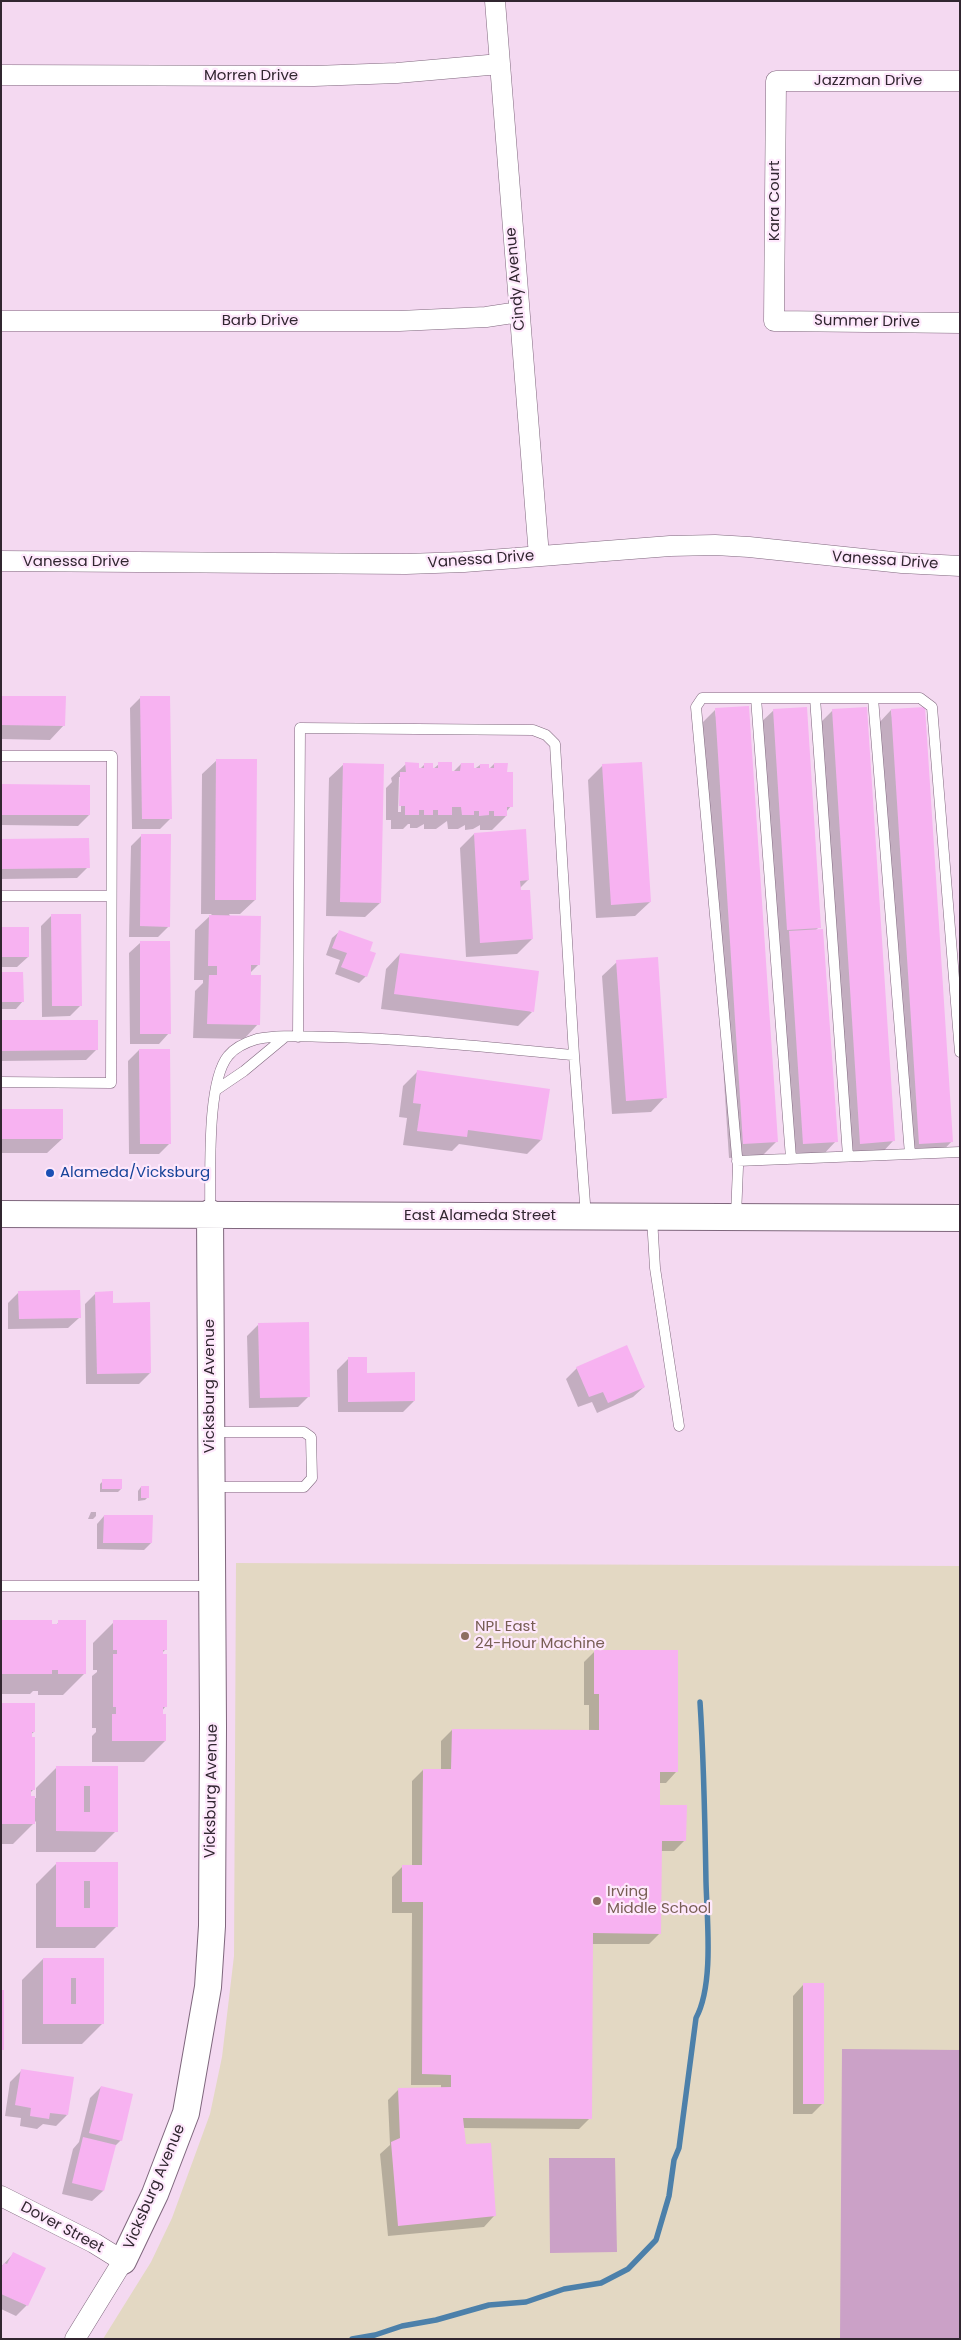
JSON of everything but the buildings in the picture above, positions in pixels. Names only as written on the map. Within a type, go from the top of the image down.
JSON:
[{"type":"street","name":"Cindy Avenue","points":[[495,1],[539,556]]},
{"type":"street","name":"Morren Drive","points":[[1,75],[322,76],[397,73],[500,64]]},
{"type":"street","name":"Jazzman Drive","points":[[776,80],[960,81]]},
{"type":"street","name":"Kara Court","points":[[774,321],[776,80]]},
{"type":"street","name":"Barb Drive","points":[[1,320],[399,321],[486,317],[519,312]]},
{"type":"street","name":"Summer Drive","points":[[774,321],[960,324]]},
{"type":"street","name":"Vanessa Drive","points":[[1,561],[406,564],[670,546],[715,545],[902,563],[960,566]]},
{"type":"street","name":"East Alameda Street","points":[[1,1214],[210,1213],[960,1218]]},
{"type":"street","name":"Vicksburg Avenue","points":[[75,2339],[123,2261],[159,2185],[186,2113],[208,1987],[212,1926],[210,1213]]},
{"type":"street","name":"Dover Street","points":[[1,2196],[94,2243],[123,2261]]},
{"type":"lane","points":[[736,1217],[737,1161],[696,706],[702,698],[920,698],[932,706],[960,1052]]},
{"type":"lane","points":[[756,698],[792,1158]]},
{"type":"lane","points":[[815,698],[848,1156]]},
{"type":"lane","points":[[873,698],[910,1154]]},
{"type":"lane","points":[[298,1037],[300,728],[533,730],[546,735],[554,744],[586,1217]]},
{"type":"lane","points":[[1,756],[112,756],[111,1083],[1,1082]]},
{"type":"lane","points":[[1,896],[112,896]]},
{"type":"lane","points":[[216,1090],[244,1071],[286,1036]]},
{"type":"lane","points":[[210,1213],[212,1123],[216,1090],[228,1056],[242,1044],[258,1039],[286,1036],[406,1040],[574,1055]]},
{"type":"lane","points":[[737,1161],[960,1152]]},
{"type":"lane","points":[[652,1217],[655,1268],[679,1426]]},
{"type":"lane","points":[[211,1432],[304,1432],[311,1437],[312,1478],[304,1487],[211,1487]]},
{"type":"lane","points":[[1,1586],[212,1586]]},
{"type":"shaded area","name":"Irving Middle School","points":[[236,1563],[960,1566],[960,2339],[103,2339],[151,2262],[172,2218],[210,2114],[222,2057],[234,1956]]},
{"type":"shaded area","points":[[842,2049],[960,2050],[960,2339],[840,2339]]},
{"type":"shaded area","points":[[549,2158],[615,2158],[617,2252],[550,2253]]},
{"type":"waterway","points":[[352,2339],[375,2335],[402,2326],[436,2320],[489,2305],[526,2302],[564,2289],[601,2283],[628,2269],[656,2240],[669,2196],[674,2160],[679,2148],[696,2018],[702,2004],[707,1970],[708,1933],[700,1702]]},
{"type":"place","name":"Alameda/Vicksburg","points":[[50,1173]]},
{"type":"place","name":"NPL East 24-Hour Machine","points":[[465,1636]]},
{"type":"place","name":"Irving Middle School","points":[[597,1901]]}]
